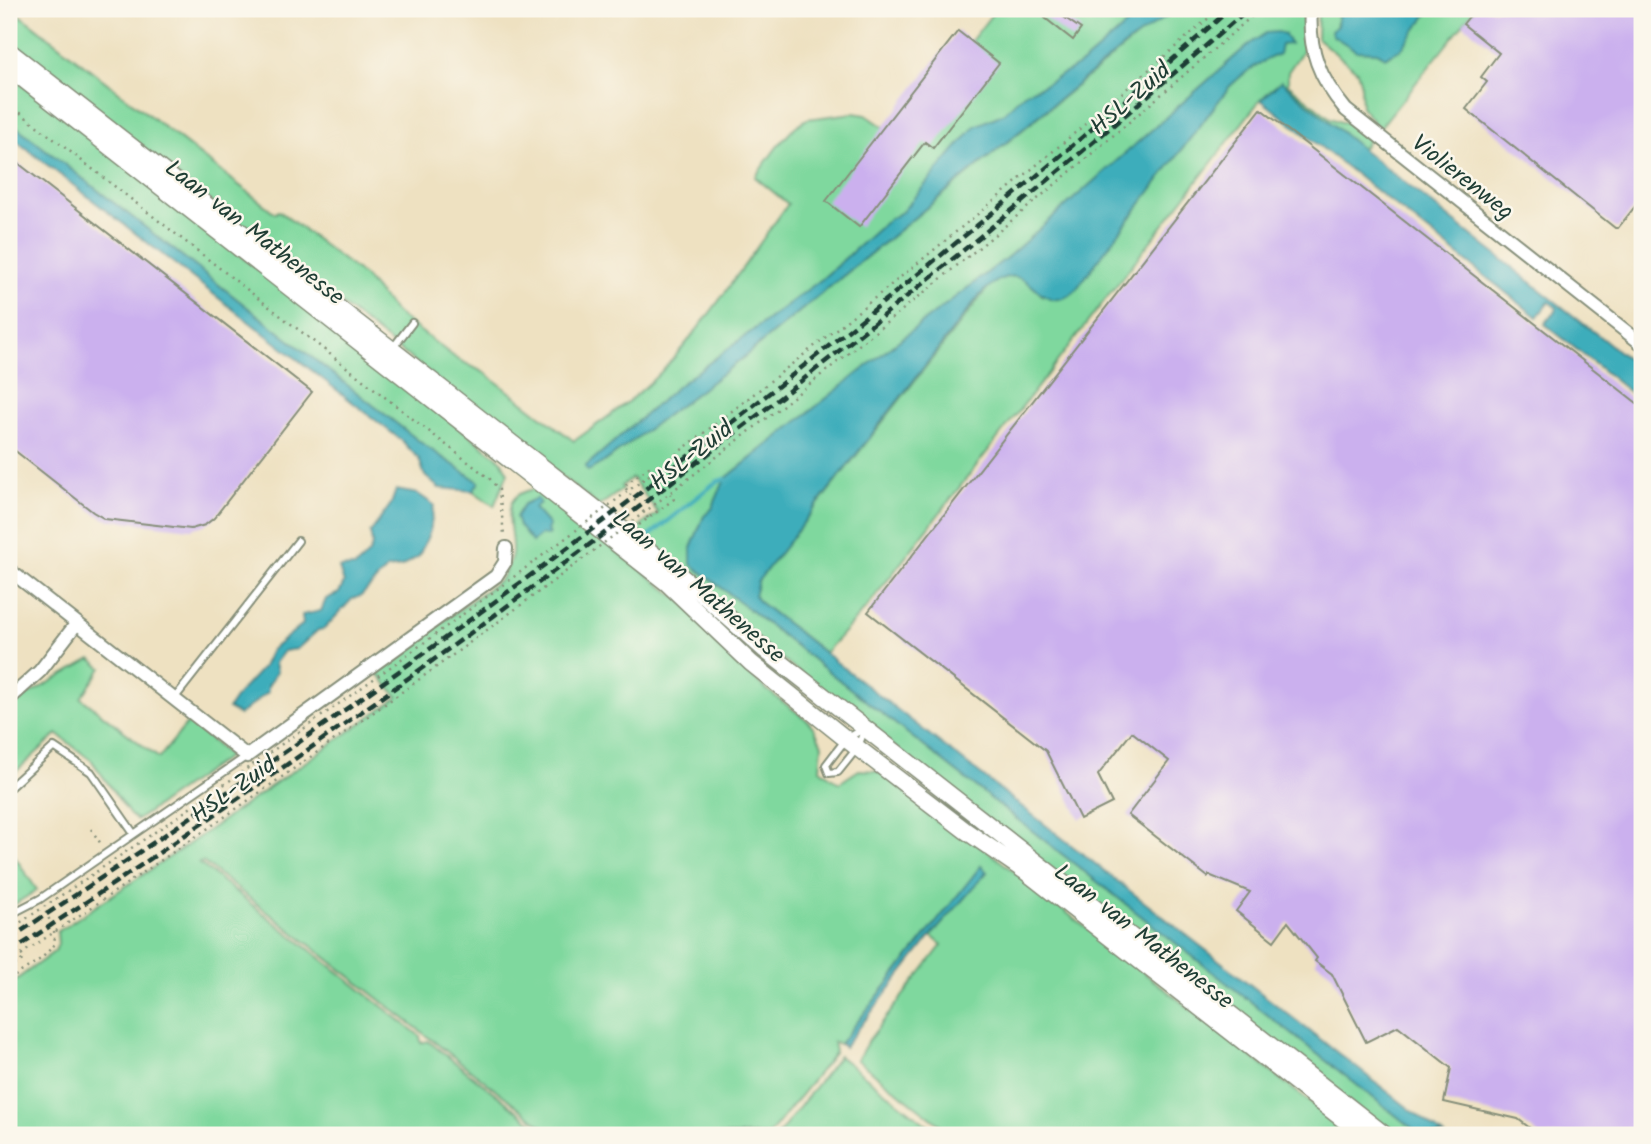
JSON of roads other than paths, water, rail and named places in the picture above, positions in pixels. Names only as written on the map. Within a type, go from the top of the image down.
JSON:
[{"type":"street","name":"Violierenweg","points":[[1311,9],[1309,31],[1314,56],[1335,97],[1346,110],[1642,344]]},
{"type":"street","name":"Laan van Mathenesse","points":[[9,51],[667,583],[751,663],[966,831],[1026,872],[1363,1135]]},
{"type":"street","name":"Laan van Mathenesse","points":[[9,68],[665,564],[765,650],[1385,1135]]},
{"type":"street","points":[[9,570],[247,756],[496,576],[505,562],[506,548]]},
{"type":"street","points":[[9,699],[40,671],[77,623]]},
{"type":"lane","points":[[387,356],[412,323]]},
{"type":"lane","points":[[174,699],[298,541]]},
{"type":"lane","points":[[865,728],[852,743],[838,772],[829,773],[826,765],[865,728]]},
{"type":"lane","points":[[9,788],[54,747],[91,772],[134,834]]},
{"type":"lane","points":[[9,915],[40,899],[247,756]]},
{"type":"water","points":[[1145,9],[1177,9],[1129,42],[739,361],[604,462],[588,471],[585,467],[678,386],[822,279],[888,220],[902,212],[975,126],[1003,114],[1025,93],[1084,62]]},
{"type":"water","points":[[1339,9],[1431,9],[1401,49],[1386,57],[1377,52],[1357,51],[1332,35],[1331,31],[1337,26]]},
{"type":"water","points":[[1266,33],[1285,34],[1290,44],[1281,45],[1279,54],[1253,67],[1230,86],[1074,292],[1060,299],[1049,298],[1022,279],[1010,277],[997,281],[979,296],[758,581],[754,595],[758,601],[1443,1135],[1421,1135],[691,564],[691,548],[704,516],[712,509],[725,479],[1009,256],[1248,45]]},
{"type":"water","points":[[1281,81],[1362,149],[1642,370],[1642,402],[1545,324],[1557,308],[1549,302],[1537,317],[1261,100]]},
{"type":"water","points":[[9,121],[424,445],[479,482],[473,491],[439,488],[425,476],[419,459],[401,440],[9,135]]},
{"type":"water","points":[[396,490],[418,494],[434,505],[430,531],[419,556],[401,567],[387,569],[361,596],[352,599],[324,629],[318,630],[297,649],[284,651],[275,663],[277,671],[268,686],[268,692],[239,715],[228,709],[263,667],[271,650],[303,624],[302,615],[321,611],[326,599],[339,593],[344,583],[339,568],[355,567],[369,553],[372,545],[370,533],[391,504]]},
{"type":"water","points":[[537,498],[540,503],[534,508],[549,525],[549,534],[542,534],[532,542],[519,526],[516,517],[524,504]]},
{"type":"water","points":[[981,866],[987,872],[931,936],[844,1047],[840,1044]]},
{"type":"waterway","points":[[648,537],[716,482],[725,479]]},
{"type":"railway","points":[[9,939],[326,723],[636,496],[938,258],[1230,9]]},
{"type":"railway","points":[[9,953],[171,845],[331,733],[645,502],[951,261],[1248,9]]}]
